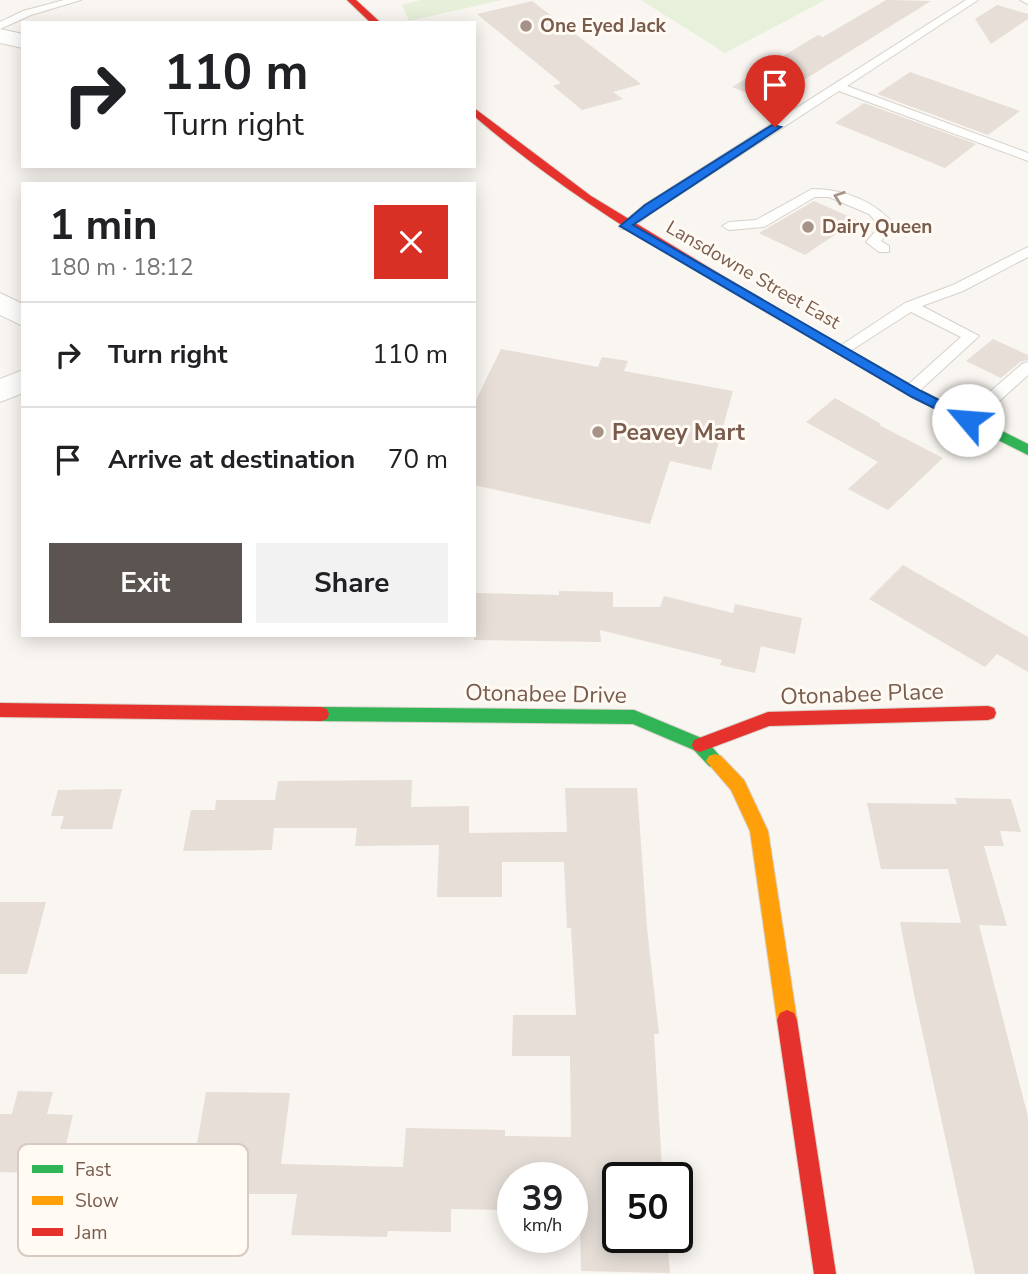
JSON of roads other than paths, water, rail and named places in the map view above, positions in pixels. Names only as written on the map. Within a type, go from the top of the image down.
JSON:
[{"type":"street","points":[[351,0],[375,21]]},
{"type":"street","points":[[0,36],[21,41]]},
{"type":"street","name":"Lansdowne Street East","points":[[476,113],[552,174],[626,226],[910,390],[1028,450]]},
{"type":"street","points":[[0,302],[21,316]]},
{"type":"street","points":[[0,392],[21,381]]},
{"type":"street","name":"Otonabee Drive","points":[[0,710],[634,717],[700,745],[738,785],[759,831],[825,1274]]},
{"type":"street","name":"Otonabee Place","points":[[700,745],[768,719],[988,713]]},
{"type":"lane","points":[[0,26],[27,13],[76,0]]},
{"type":"lane","points":[[626,226],[649,208],[973,0]]},
{"type":"lane","points":[[839,87],[1028,156]]},
{"type":"lane","points":[[729,226],[759,224],[812,193],[831,193],[874,211],[888,226],[873,242],[884,249]]},
{"type":"lane","points":[[842,350],[910,306],[958,288],[1028,251]]},
{"type":"lane","points":[[910,306],[971,337],[910,390]]},
{"type":"lane","points":[[968,420],[1028,367]]},
{"type":"place","name":"One Eyed Jack","points":[[526,26]]},
{"type":"place","name":"Dairy Queen","points":[[808,227]]},
{"type":"place","name":"Peavey Mart","points":[[598,432]]}]
